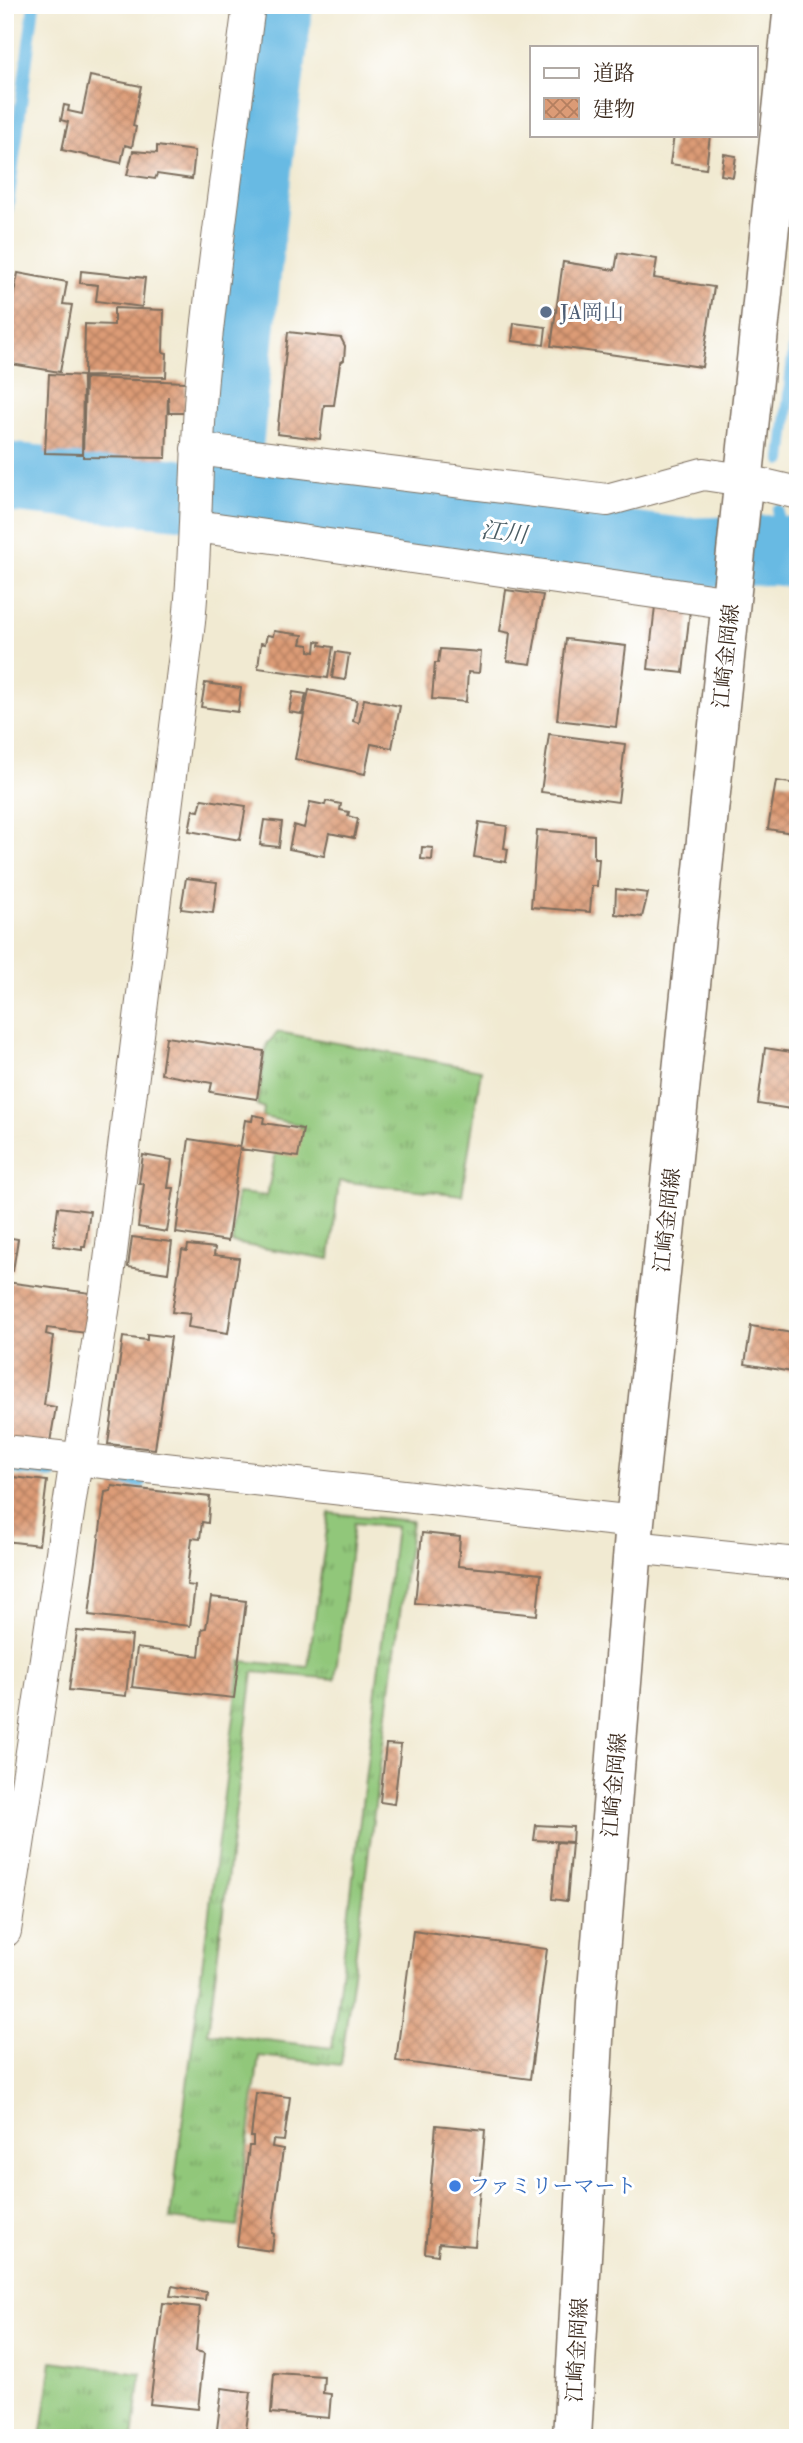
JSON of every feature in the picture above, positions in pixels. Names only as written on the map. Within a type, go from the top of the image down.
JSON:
[{"type":"main road","name":"江崎金岡線","points":[[572,2438],[596,2003],[634,1534],[793,5]]},
{"type":"street","points":[[5,1931],[74,1473],[112,1244],[189,622],[216,253],[250,5]]},
{"type":"street","points":[[203,450],[607,500],[703,474],[742,492],[798,493]]},
{"type":"street","points":[[196,526],[732,595]]},
{"type":"street","points":[[5,1451],[78,1458],[634,1534],[798,1564]]},
{"type":"green space","points":[[278,1032],[481,1070],[462,1195],[339,1181],[330,1259],[232,1243],[237,1193],[267,1196],[277,1146],[296,1148],[300,1125],[263,1117],[264,1108],[257,1105],[267,1044]]},
{"type":"green space","points":[[329,1513],[412,1521],[341,2065],[259,2056],[237,2227],[170,2219],[241,1661],[308,1667]],"holes":[[[354,1523],[396,1527],[332,2048],[208,2033],[253,1672],[335,1679]]]},
{"type":"green space","points":[[52,2361],[141,2373],[133,2438],[41,2438]]},
{"type":"building","points":[[90,76],[141,86],[132,147],[125,145],[121,163],[62,150],[68,122],[61,120],[64,105],[69,106],[68,111],[82,114]]},
{"type":"building","points":[[674,136],[710,136],[706,169],[670,164]]},
{"type":"building","points":[[157,146],[195,151],[192,179],[157,174],[155,179],[127,175],[133,151],[157,153]]},
{"type":"building","points":[[724,154],[736,156],[733,177],[721,175]]},
{"type":"building","points":[[618,253],[657,259],[654,278],[714,287],[702,367],[551,346],[563,262],[615,270]]},
{"type":"building","points":[[81,271],[145,278],[142,307],[96,301],[98,285],[80,283]]},
{"type":"building","points":[[18,273],[67,282],[63,304],[72,305],[60,372],[5,363],[5,297],[13,298]]},
{"type":"building","points":[[114,308],[164,310],[163,352],[167,353],[166,377],[84,376],[85,324],[114,325]]},
{"type":"building","points":[[514,323],[546,327],[544,345],[512,341]]},
{"type":"building","points":[[288,332],[341,338],[345,346],[334,405],[324,405],[320,439],[277,434]]},
{"type":"building","points":[[49,374],[83,376],[82,454],[45,453]]},
{"type":"building","points":[[85,378],[186,382],[185,413],[169,413],[168,396],[166,458],[83,457]]},
{"type":"building","points":[[506,590],[543,595],[531,664],[507,661],[510,633],[500,631]]},
{"type":"building","points":[[655,606],[690,610],[683,673],[648,669]]},
{"type":"building","points":[[274,631],[303,635],[301,644],[309,645],[309,651],[315,652],[316,641],[321,642],[320,645],[333,647],[328,678],[258,668],[261,643],[265,644],[267,635],[273,636]]},
{"type":"building","points":[[566,639],[626,646],[616,727],[557,720]]},
{"type":"building","points":[[440,649],[481,652],[479,673],[468,672],[466,702],[432,699],[435,663],[438,663]]},
{"type":"building","points":[[336,652],[349,654],[345,680],[332,678]]},
{"type":"building","points":[[205,683],[241,688],[238,712],[201,707]]},
{"type":"building","points":[[309,690],[357,700],[353,721],[359,723],[364,699],[400,706],[392,748],[371,744],[365,774],[295,759]]},
{"type":"building","points":[[293,692],[306,694],[302,714],[289,712]]},
{"type":"building","points":[[549,734],[625,744],[618,802],[541,792]]},
{"type":"building","points":[[776,781],[798,784],[798,834],[768,829]]},
{"type":"building","points":[[202,799],[246,806],[240,840],[189,831],[193,810],[199,811]]},
{"type":"building","points":[[326,801],[341,804],[340,810],[349,812],[348,816],[358,819],[354,838],[329,833],[324,856],[289,849],[294,825],[304,828],[310,802],[325,805]]},
{"type":"building","points":[[264,820],[282,822],[279,847],[260,845]]},
{"type":"building","points":[[479,822],[507,826],[504,848],[508,849],[506,862],[474,857]]},
{"type":"building","points":[[537,830],[594,835],[594,859],[599,859],[597,886],[592,886],[590,912],[531,907]]},
{"type":"building","points":[[422,847],[433,848],[432,860],[421,859]]},
{"type":"building","points":[[186,878],[217,882],[213,913],[181,909]]},
{"type":"building","points":[[616,889],[648,893],[642,917],[615,914]]},
{"type":"building","points":[[166,1037],[264,1051],[257,1099],[210,1092],[212,1083],[161,1074]]},
{"type":"building","points":[[765,1048],[798,1053],[798,1110],[758,1104]]},
{"type":"building","points":[[253,1115],[264,1117],[263,1123],[303,1129],[298,1157],[240,1149],[245,1120],[252,1121]]},
{"type":"building","points":[[189,1139],[240,1147],[228,1241],[176,1233]]},
{"type":"building","points":[[143,1155],[172,1160],[168,1188],[174,1188],[167,1232],[138,1227],[144,1184],[139,1183]]},
{"type":"building","points":[[58,1207],[90,1211],[85,1247],[82,1247],[82,1250],[53,1246]]},
{"type":"building","points":[[5,1237],[18,1239],[13,1271],[5,1270]]},
{"type":"building","points":[[132,1237],[172,1242],[168,1273],[128,1267]]},
{"type":"building","points":[[188,1245],[215,1248],[214,1255],[239,1258],[228,1333],[188,1327],[190,1314],[172,1312],[182,1250],[187,1251]]},
{"type":"building","points":[[6,1282],[91,1293],[86,1333],[47,1328],[46,1334],[53,1336],[44,1405],[56,1407],[49,1448],[5,1442]]},
{"type":"building","points":[[751,1326],[798,1334],[798,1373],[745,1364]]},
{"type":"building","points":[[147,1334],[171,1337],[155,1449],[108,1444],[123,1337],[147,1340]]},
{"type":"building","points":[[5,1476],[47,1481],[39,1545],[5,1541]]},
{"type":"building","points":[[112,1486],[210,1497],[208,1523],[202,1522],[200,1539],[192,1538],[187,1585],[195,1586],[190,1626],[89,1615],[105,1492],[111,1491]]},
{"type":"building","points":[[422,1533],[460,1537],[458,1566],[541,1574],[537,1615],[415,1603]]},
{"type":"building","points":[[211,1597],[246,1601],[234,1698],[132,1687],[137,1648],[199,1656],[202,1629],[206,1628]]},
{"type":"building","points":[[77,1631],[132,1636],[126,1696],[69,1690]]},
{"type":"building","points":[[386,1744],[401,1745],[394,1804],[380,1802]]},
{"type":"building","points":[[536,1825],[573,1827],[572,1842],[534,1840]]},
{"type":"building","points":[[557,1842],[572,1843],[567,1901],[552,1899]]},
{"type":"building","points":[[413,1931],[547,1949],[530,2079],[396,2061]]},
{"type":"building","points":[[256,2093],[290,2097],[284,2141],[273,2140],[272,2147],[283,2149],[272,2251],[237,2246],[249,2146],[253,2146],[251,2137]]},
{"type":"building","name":"ファミリーマート","points":[[436,2125],[485,2130],[475,2246],[439,2243],[438,2255],[425,2253]]},
{"type":"building","points":[[172,2286],[206,2292],[205,2300],[170,2296]]},
{"type":"building","points":[[163,2303],[200,2307],[196,2351],[204,2353],[198,2409],[150,2404]]},
{"type":"building","points":[[274,2373],[324,2376],[323,2393],[331,2394],[329,2418],[271,2413]]},
{"type":"building","points":[[222,2388],[251,2392],[245,2438],[216,2438]]},
{"type":"waterway","points":[[5,227],[34,5]]},
{"type":"waterway","points":[[223,495],[257,167],[278,5]]},
{"type":"waterway","points":[[782,460],[798,311]]},
{"type":"waterway","name":"江川","points":[[5,477],[179,494]]},
{"type":"waterway","name":"江川","points":[[210,497],[223,495],[682,553],[773,550],[798,553]]},
{"type":"waterway","points":[[773,550],[778,510]]},
{"type":"waterway","points":[[5,1467],[53,1473]]},
{"type":"waterway","points":[[86,1476],[141,1482]]},
{"type":"place","name":"JA岡山","points":[[546,312]]},
{"type":"place","name":"ファミリーマート","points":[[455,2186]]}]
